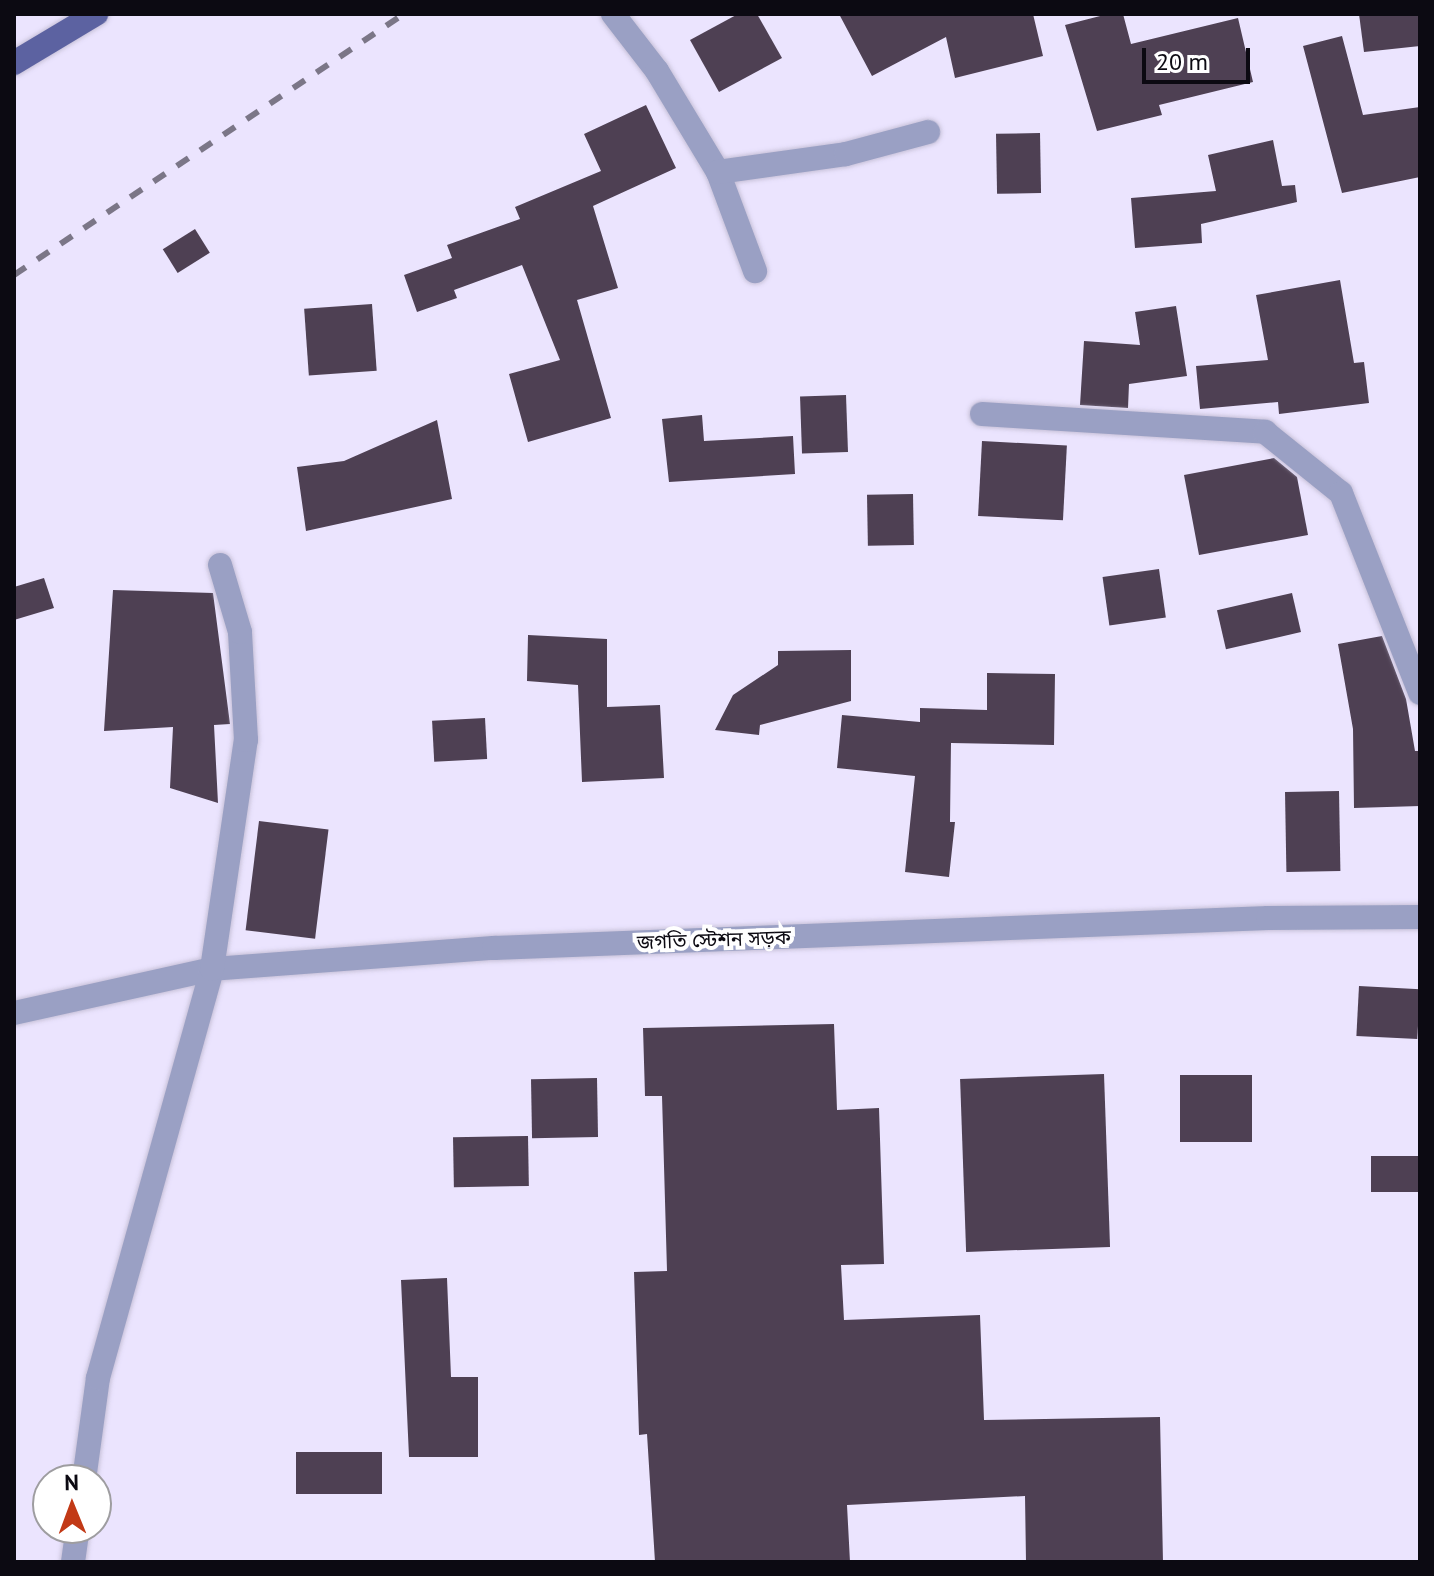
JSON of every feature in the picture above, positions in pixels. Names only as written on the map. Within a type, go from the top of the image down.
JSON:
[{"type":"main road","points":[[14,63],[96,14]]},
{"type":"street","points":[[613,14],[657,71],[718,172],[755,271]]},
{"type":"street","points":[[718,172],[846,154],[928,132]]},
{"type":"street","points":[[982,414],[1265,432],[1341,493],[1420,693]]},
{"type":"street","points":[[86,1464],[98,1378],[212,969],[246,740],[240,632],[220,565]]},
{"type":"street","name":"জগতি স্টেশন সড়ক","points":[[14,1013],[212,969],[494,948],[1268,918],[1420,917]]},
{"type":"building","points":[[738,14],[757,14],[782,58],[719,92],[690,40]]},
{"type":"building","points":[[839,14],[1033,14],[1043,56],[955,78],[946,37],[872,76]]},
{"type":"building","points":[[1108,14],[1123,14],[1131,44],[1238,18],[1253,82],[1159,105],[1162,115],[1097,131],[1065,25]]},
{"type":"building","points":[[1359,14],[1420,14],[1420,46],[1364,52]]},
{"type":"building","points":[[1342,36],[1363,115],[1420,107],[1420,177],[1342,193],[1303,46]]},
{"type":"building","points":[[646,105],[676,168],[593,206],[618,288],[577,300],[611,418],[528,442],[509,374],[560,360],[522,265],[454,290],[457,298],[417,312],[404,275],[452,258],[447,245],[520,219],[515,207],[601,171],[584,134]]},
{"type":"building","points":[[1040,133],[1041,193],[997,194],[996,134]]},
{"type":"building","points":[[1273,140],[1282,186],[1295,185],[1297,202],[1201,224],[1202,243],[1135,248],[1131,198],[1216,191],[1208,155]]},
{"type":"building","points":[[195,229],[210,253],[178,273],[163,249]]},
{"type":"building","points":[[1340,280],[1354,363],[1364,362],[1369,403],[1279,414],[1278,402],[1200,409],[1196,366],[1268,360],[1256,295]]},
{"type":"building","points":[[372,304],[377,371],[309,376],[304,309]]},
{"type":"building","points":[[1176,306],[1187,376],[1129,384],[1128,408],[1080,405],[1084,341],[1140,345],[1135,312]]},
{"type":"building","points":[[846,395],[848,452],[802,454],[800,397]]},
{"type":"building","points":[[702,415],[704,441],[793,436],[795,474],[669,482],[662,419]]},
{"type":"building","points":[[437,420],[452,499],[306,531],[297,467],[344,461]]},
{"type":"building","points":[[982,441],[1067,445],[1063,520],[978,516]]},
{"type":"building","points":[[1274,458],[1297,477],[1308,535],[1199,555],[1184,475]]},
{"type":"building","points":[[913,494],[914,545],[868,546],[867,495]]},
{"type":"building","points":[[1159,569],[1166,618],[1109,625],[1103,577]]},
{"type":"building","points":[[44,578],[54,608],[14,620],[14,587]]},
{"type":"building","points":[[113,590],[213,593],[230,724],[214,725],[218,803],[170,788],[173,727],[104,731]]},
{"type":"building","points":[[1292,593],[1301,632],[1226,649],[1217,610]]},
{"type":"building","points":[[528,635],[607,639],[607,707],[660,705],[664,778],[582,782],[578,685],[527,681]]},
{"type":"building","points":[[1382,636],[1406,699],[1415,751],[1420,751],[1420,806],[1354,808],[1353,729],[1338,644]]},
{"type":"building","points":[[851,650],[851,701],[760,725],[759,735],[715,730],[733,695],[778,665],[778,651]]},
{"type":"building","points":[[987,673],[1055,674],[1054,745],[951,743],[950,822],[955,822],[949,877],[905,872],[915,776],[837,768],[842,715],[920,722],[920,708],[987,710]]},
{"type":"building","points":[[485,718],[487,759],[434,762],[432,721]]},
{"type":"building","points":[[1339,791],[1340,871],[1286,872],[1285,792]]},
{"type":"building","points":[[259,821],[328,830],[315,939],[246,930]]},
{"type":"building","points":[[1359,986],[1420,989],[1417,1039],[1356,1036]]},
{"type":"building","points":[[834,1024],[837,1110],[879,1108],[884,1264],[841,1265],[844,1320],[980,1315],[984,1420],[1160,1417],[1163,1562],[1026,1562],[1025,1496],[847,1505],[850,1562],[655,1562],[647,1434],[639,1435],[634,1272],[667,1271],[662,1096],[645,1096],[643,1028]]},
{"type":"building","points":[[1104,1074],[1110,1247],[966,1252],[960,1079]]},
{"type":"building","points":[[1180,1075],[1252,1075],[1252,1142],[1180,1142]]},
{"type":"building","points":[[597,1078],[598,1137],[532,1138],[531,1079]]},
{"type":"building","points":[[528,1136],[529,1186],[454,1187],[453,1137]]},
{"type":"building","points":[[1371,1156],[1420,1156],[1420,1192],[1371,1192]]},
{"type":"building","points":[[447,1278],[451,1377],[478,1377],[478,1457],[409,1457],[401,1280]]},
{"type":"building","points":[[296,1452],[382,1452],[382,1494],[296,1494]]},
{"type":"railway","points":[[14,275],[404,14]]}]
